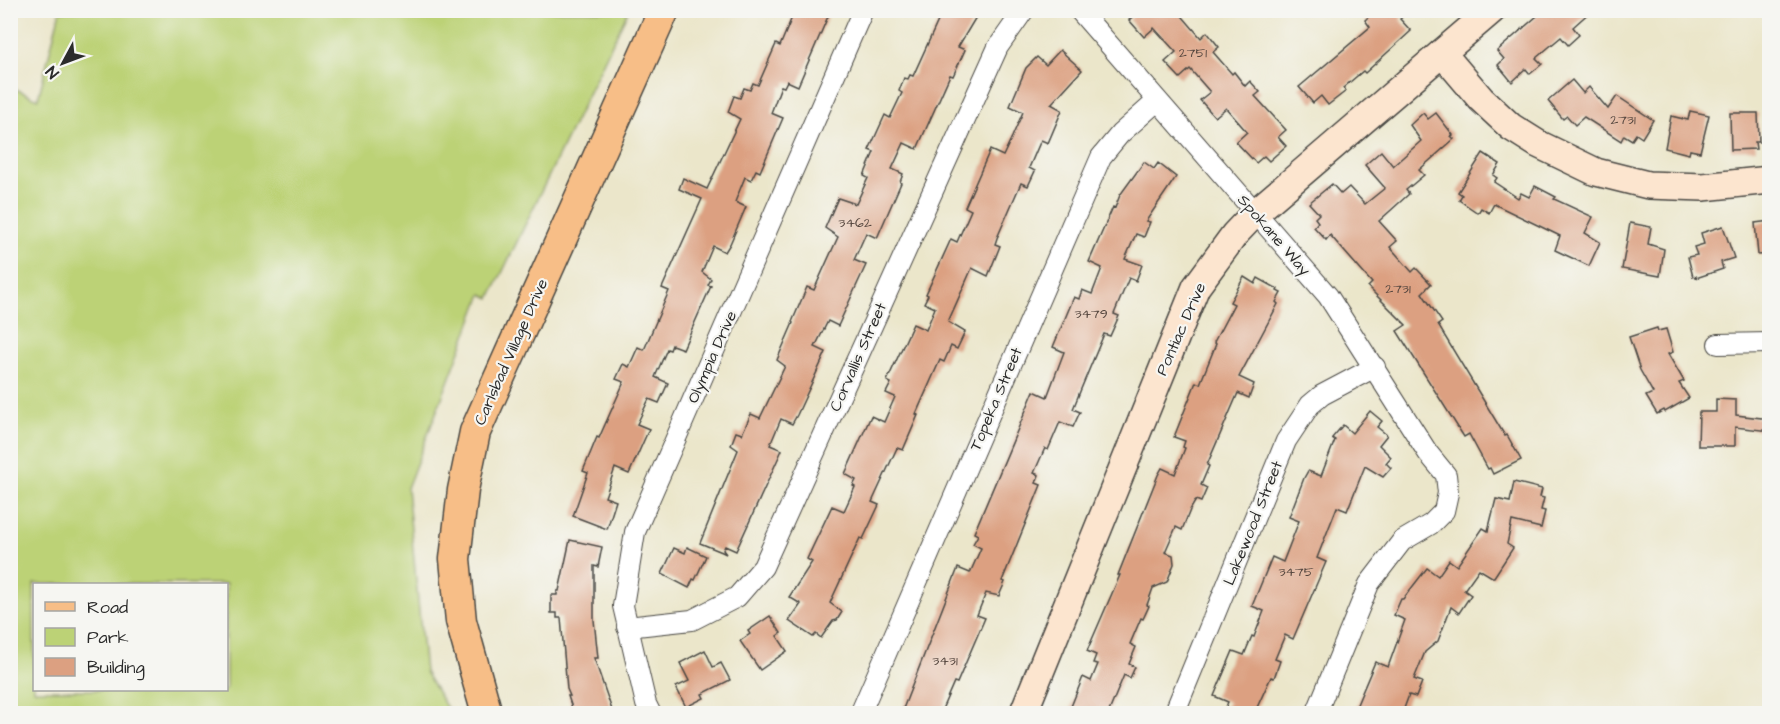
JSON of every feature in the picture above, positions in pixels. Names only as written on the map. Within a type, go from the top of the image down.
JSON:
[{"type":"main road","name":"Carlsbad Village Drive","points":[[487,714],[461,621],[455,559],[462,490],[475,432],[664,10]]},
{"type":"main road","name":"Pontiac Drive","points":[[1023,714],[1196,287],[1235,234],[1255,213],[1492,10]]},
{"type":"main road","points":[[1442,53],[1481,99],[1510,127],[1538,144],[1596,172],[1659,186],[1703,187],[1770,180]]},
{"type":"street","name":"Olympia Drive","points":[[651,714],[646,704],[623,606],[635,532],[863,10]]},
{"type":"street","name":"Corvallis Street","points":[[627,627],[692,620],[737,597],[763,567],[998,47],[1024,10]]},
{"type":"street","name":"Spokane Way","points":[[1079,10],[1328,296],[1428,453],[1446,475],[1449,493],[1444,511],[1431,524],[1402,541],[1369,585],[1316,714]]},
{"type":"street","name":"Topeka Street","points":[[860,714],[1101,157],[1120,134],[1157,101]]},
{"type":"street","points":[[1718,344],[1770,343]]},
{"type":"street","name":"Lakewood Street","points":[[1174,714],[1286,441],[1310,405],[1322,395],[1375,367]]},
{"type":"green space","points":[[60,11],[628,11],[490,298],[482,294],[407,488],[425,672],[450,713],[11,713],[11,87],[38,99]]},
{"type":"building","points":[[795,10],[822,10],[829,14],[798,86],[787,81],[784,87],[781,86],[771,113],[783,118],[760,172],[756,170],[751,180],[745,177],[735,202],[746,207],[730,244],[725,252],[713,246],[702,272],[711,279],[708,285],[711,286],[683,349],[672,345],[670,350],[667,349],[655,377],[668,383],[659,403],[649,399],[637,424],[649,429],[629,474],[615,468],[605,497],[616,501],[607,529],[573,516],[588,473],[583,471],[624,382],[616,379],[623,364],[629,367],[638,347],[644,350],[669,291],[662,288],[702,199],[679,189],[683,178],[707,189],[740,119],[728,112],[734,96],[740,98],[744,88],[750,90],[753,83],[758,85],[776,44],[780,46]]},
{"type":"building","points":[[943,10],[965,10],[976,17],[958,47],[965,50],[953,76],[950,75],[917,149],[904,143],[892,169],[903,174],[901,183],[877,238],[866,233],[854,260],[866,265],[838,326],[828,321],[815,347],[826,352],[797,415],[792,424],[781,419],[770,445],[782,450],[736,551],[725,546],[723,550],[726,554],[700,543],[738,450],[731,445],[736,432],[742,434],[751,414],[760,418],[785,366],[777,360],[807,287],[814,290],[838,237],[825,228],[838,198],[856,204],[868,178],[864,176],[874,152],[869,150],[885,115],[890,118],[902,93],[899,91],[904,78],[908,79],[910,75],[913,76]]},
{"type":"building","points":[[1140,10],[1177,10],[1201,38],[1207,32],[1219,47],[1213,52],[1232,74],[1234,72],[1245,86],[1250,81],[1260,92],[1255,96],[1286,130],[1278,137],[1286,146],[1269,161],[1264,156],[1256,163],[1236,142],[1247,132],[1226,108],[1215,117],[1200,100],[1210,92],[1190,69],[1180,78],[1165,62],[1176,52],[1154,28],[1144,37],[1129,20]]},
{"type":"building","points":[[1376,10],[1410,10],[1400,19],[1411,31],[1365,73],[1363,71],[1343,88],[1346,91],[1328,105],[1321,96],[1313,103],[1299,87],[1370,27],[1365,20]]},
{"type":"building","points":[[1544,10],[1592,10],[1573,27],[1579,35],[1568,45],[1561,37],[1536,58],[1542,64],[1530,74],[1526,69],[1512,82],[1498,65],[1504,59],[1497,51]]},
{"type":"building","points":[[1060,50],[1082,70],[1051,104],[1062,110],[1048,143],[1041,140],[1029,168],[1035,171],[1028,186],[1021,183],[997,238],[995,244],[1000,246],[988,276],[972,268],[948,322],[965,332],[957,349],[951,346],[944,362],[940,360],[903,450],[897,448],[872,502],[879,505],[863,539],[860,538],[830,603],[842,612],[821,638],[816,634],[813,637],[789,621],[801,604],[789,597],[812,562],[807,559],[832,506],[844,511],[855,487],[853,486],[856,480],[845,474],[871,416],[884,422],[895,397],[886,393],[891,383],[887,381],[913,324],[926,330],[935,308],[924,303],[928,295],[926,294],[951,239],[957,242],[971,210],[965,207],[990,150],[1003,156],[1023,112],[1010,106],[1026,68],[1037,57],[1046,65]]},
{"type":"building","points":[[1572,80],[1583,93],[1589,87],[1608,109],[1617,96],[1653,120],[1642,138],[1636,134],[1632,140],[1624,135],[1621,141],[1584,117],[1575,125],[1567,116],[1563,119],[1548,101]]},
{"type":"building","points":[[1690,111],[1709,115],[1700,152],[1690,150],[1689,154],[1665,148],[1671,116],[1688,120]]},
{"type":"building","points":[[1423,113],[1428,119],[1436,113],[1454,139],[1419,170],[1424,175],[1406,190],[1409,194],[1379,221],[1397,241],[1390,247],[1412,272],[1416,268],[1431,284],[1422,293],[1442,322],[1438,325],[1521,460],[1493,474],[1469,434],[1464,437],[1397,331],[1406,325],[1368,287],[1372,283],[1330,235],[1326,240],[1314,227],[1318,222],[1315,218],[1319,214],[1309,203],[1332,184],[1341,194],[1349,187],[1365,204],[1385,188],[1365,165],[1381,151],[1393,166],[1421,141],[1410,125]]},
{"type":"building","points":[[1730,113],[1758,113],[1759,142],[1755,142],[1756,149],[1731,150]]},
{"type":"building","points":[[1483,153],[1500,164],[1493,175],[1497,178],[1494,182],[1518,198],[1521,193],[1529,197],[1535,186],[1556,197],[1554,199],[1593,217],[1585,233],[1600,242],[1589,266],[1555,250],[1560,236],[1494,204],[1489,213],[1481,208],[1478,213],[1459,200],[1462,195],[1458,192]]},
{"type":"building","points":[[1144,162],[1154,169],[1158,163],[1176,177],[1146,221],[1150,222],[1144,237],[1136,234],[1125,259],[1142,265],[1136,281],[1129,278],[1114,314],[1119,316],[1110,336],[1104,334],[1073,409],[1080,412],[1073,427],[1060,422],[1048,450],[1045,448],[1034,473],[1039,475],[1036,483],[1041,485],[1002,581],[1005,582],[999,596],[986,593],[977,615],[985,618],[957,683],[954,682],[940,714],[901,714],[958,568],[970,573],[981,548],[973,544],[978,535],[974,533],[1034,391],[1047,397],[1064,352],[1053,347],[1074,297],[1079,299],[1082,290],[1092,294],[1102,268],[1089,262],[1113,207],[1115,208],[1120,195]]},
{"type":"building","points":[[1770,221],[1770,254],[1758,255],[1755,223]]},
{"type":"building","points":[[1630,223],[1651,227],[1648,244],[1664,249],[1660,276],[1622,269]]},
{"type":"building","points":[[1723,226],[1734,258],[1721,262],[1723,269],[1693,277],[1688,257],[1697,255],[1694,247],[1704,244],[1701,233]]},
{"type":"building","points":[[1244,277],[1255,284],[1258,278],[1281,293],[1276,302],[1278,304],[1239,377],[1254,384],[1249,398],[1238,393],[1207,465],[1209,466],[1201,485],[1207,488],[1201,502],[1196,500],[1182,530],[1176,527],[1165,552],[1173,555],[1174,564],[1167,582],[1153,588],[1147,605],[1149,606],[1130,644],[1136,647],[1129,664],[1135,667],[1130,678],[1124,675],[1108,714],[1068,714],[1083,677],[1091,681],[1098,664],[1093,663],[1096,655],[1087,651],[1120,575],[1118,575],[1158,475],[1162,468],[1175,474],[1185,448],[1183,447],[1185,441],[1174,437],[1196,382],[1200,384],[1216,344],[1214,342],[1234,304],[1230,302]]},
{"type":"building","points":[[1657,328],[1658,331],[1666,329],[1673,352],[1668,354],[1684,381],[1679,383],[1689,398],[1657,414],[1646,396],[1653,393],[1640,370],[1629,337]]},
{"type":"building","points":[[1716,399],[1736,400],[1736,415],[1770,419],[1770,431],[1735,427],[1735,446],[1698,446],[1699,412],[1716,412]]},
{"type":"building","points":[[1370,411],[1382,421],[1377,427],[1387,435],[1379,445],[1391,457],[1386,463],[1391,468],[1383,477],[1365,466],[1347,511],[1337,507],[1317,558],[1326,562],[1293,639],[1285,635],[1275,659],[1280,661],[1274,678],[1271,677],[1254,714],[1223,714],[1228,702],[1214,696],[1233,651],[1244,655],[1252,636],[1254,637],[1264,611],[1252,606],[1272,557],[1283,562],[1299,521],[1289,517],[1304,478],[1308,471],[1321,476],[1335,440],[1332,438],[1343,425],[1352,433]]},
{"type":"building","points":[[1514,482],[1542,489],[1540,497],[1544,498],[1541,510],[1545,511],[1541,528],[1512,521],[1507,544],[1513,548],[1494,577],[1479,569],[1464,590],[1471,595],[1459,613],[1451,607],[1438,641],[1425,652],[1414,679],[1422,682],[1416,697],[1409,695],[1402,714],[1353,714],[1375,662],[1388,667],[1405,620],[1394,615],[1401,599],[1427,568],[1438,576],[1449,560],[1457,566],[1483,528],[1488,531],[1496,499],[1510,502]]},
{"type":"building","points":[[570,540],[602,547],[598,567],[594,566],[594,620],[598,658],[594,658],[612,710],[602,714],[574,714],[567,689],[561,618],[557,618],[557,613],[551,613],[551,595],[557,595],[559,591]]},
{"type":"building","points":[[687,547],[706,556],[689,588],[662,574],[674,548],[685,553]]},
{"type":"building","points":[[770,616],[781,633],[777,636],[787,651],[760,670],[740,641],[750,634],[748,631]]},
{"type":"building","points":[[705,650],[713,667],[721,663],[730,680],[702,694],[704,698],[686,707],[676,687],[689,681],[680,663]]}]
